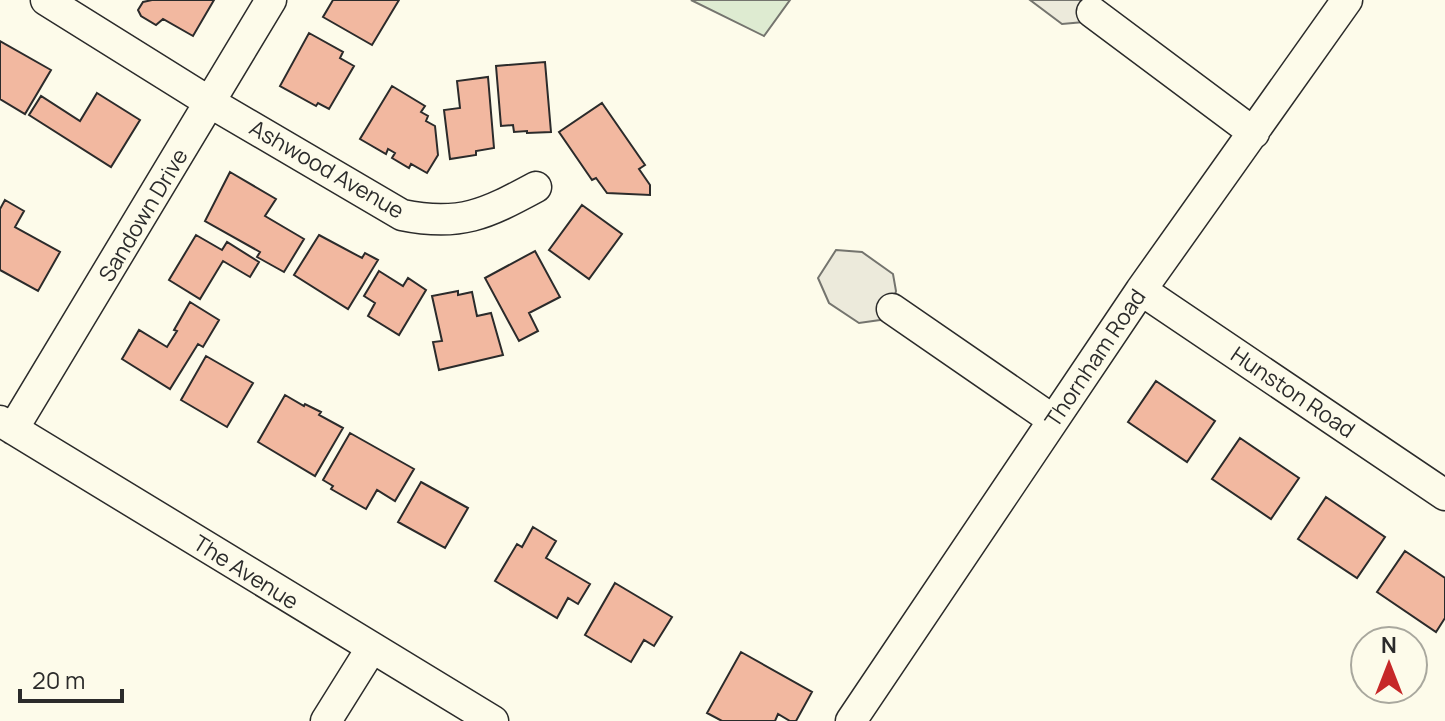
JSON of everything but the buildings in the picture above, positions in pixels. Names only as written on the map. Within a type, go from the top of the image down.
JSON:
[{"type":"street","name":"Ashwood Avenue","points":[[46,0],[211,103],[402,215],[432,222],[460,219],[497,208],[536,187]]},
{"type":"street","name":"Sandown Drive","points":[[6,425],[211,103],[271,0]]},
{"type":"street","name":"Thornham Road","points":[[851,721],[1141,290],[1347,0]]},
{"type":"street","points":[[1092,12],[1254,133]]},
{"type":"street","name":"Hunston Road","points":[[1141,290],[1445,495]]},
{"type":"street","points":[[892,309],[1053,420]]},
{"type":"street","name":"The Avenue","points":[[6,425],[493,721]]},
{"type":"street","points":[[326,721],[371,649]]},
{"type":"green space","points":[[691,0],[790,0],[764,36]]},
{"type":"shaded area","points":[[1030,0],[1098,0],[1084,22],[1062,24]]},
{"type":"shaded area","points":[[836,250],[862,252],[893,274],[896,291],[892,309],[880,320],[859,323],[829,303],[818,278]]}]
